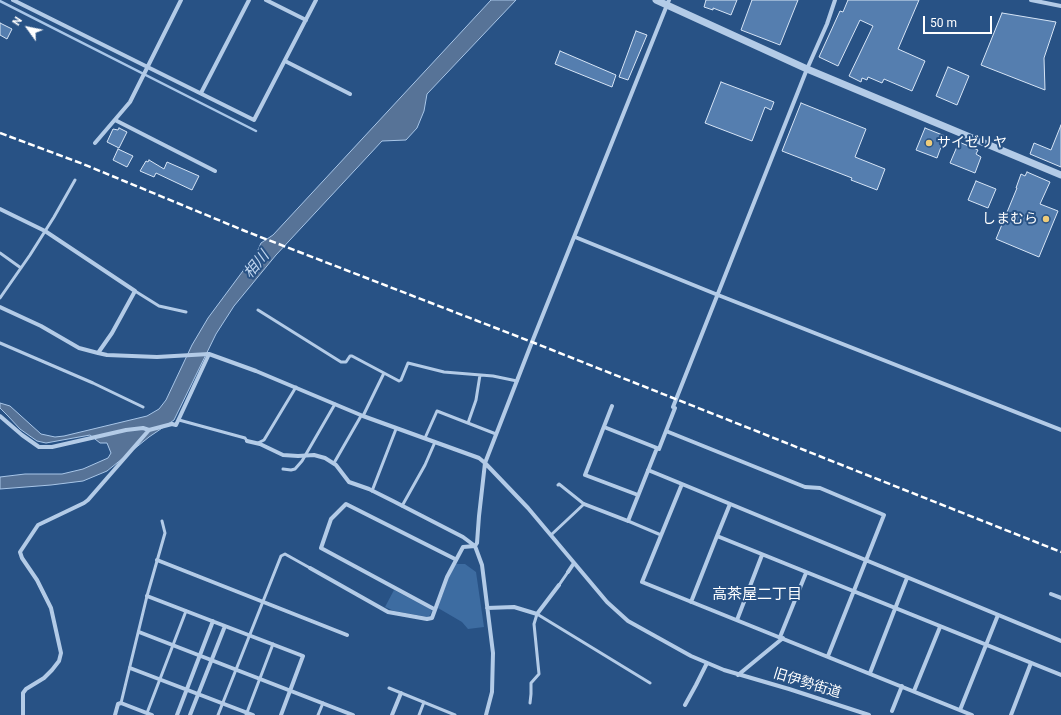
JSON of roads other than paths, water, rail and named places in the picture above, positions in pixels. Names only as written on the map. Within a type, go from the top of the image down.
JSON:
[{"type":"street","points":[[13,0],[254,120],[316,0]]},
{"type":"street","points":[[95,142],[130,102],[181,0]]},
{"type":"street","points":[[201,93],[249,0]]},
{"type":"street","points":[[266,0],[306,20]]},
{"type":"street","points":[[656,0],[668,3],[807,69],[1061,175]]},
{"type":"street","points":[[604,427],[659,449],[675,408],[673,407],[807,69],[836,0]]},
{"type":"street","points":[[1031,0],[1061,6]]},
{"type":"street","points":[[475,546],[477,542],[486,464],[496,434],[668,3]]},
{"type":"street","points":[[285,62],[350,94]]},
{"type":"street","points":[[115,120],[215,171]]},
{"type":"street","points":[[0,209],[45,231],[135,291],[112,333],[98,353]]},
{"type":"street","points":[[575,237],[1061,430]]},
{"type":"street","points":[[0,307],[41,326],[79,348],[98,353],[107,355],[157,357],[209,354],[176,425],[172,424],[149,430],[143,428],[126,430],[52,448],[39,447],[0,416]]},
{"type":"street","name":"旧伊勢街道","points":[[209,354],[296,387],[362,416],[479,458],[528,508],[607,602],[628,621],[670,645],[707,663],[738,675],[789,689],[869,715]]},
{"type":"street","points":[[612,406],[586,474],[638,495]]},
{"type":"street","points":[[23,715],[22,693],[44,678],[52,670],[59,660],[61,652],[51,608],[37,580],[22,558],[20,552],[38,526],[88,500],[149,430]]},
{"type":"street","points":[[666,431],[805,488],[820,488],[884,515],[828,656]]},
{"type":"street","points":[[247,441],[258,443],[283,455],[314,455],[334,463],[349,482],[372,491],[402,506],[463,537],[475,546],[482,565],[493,653],[492,692],[486,715]]},
{"type":"street","points":[[584,504],[628,521],[656,448]]},
{"type":"street","points":[[648,470],[1061,641]]},
{"type":"street","points":[[682,484],[642,582],[972,715]]},
{"type":"street","points":[[434,609],[321,548],[331,519],[346,504],[455,559]]},
{"type":"street","points":[[691,602],[730,504]]},
{"type":"street","points":[[717,536],[1061,675]]},
{"type":"street","points":[[310,568],[393,613],[427,619],[432,618],[446,577],[455,559],[463,547],[475,546]]},
{"type":"street","points":[[736,620],[762,555]]},
{"type":"street","points":[[157,560],[347,635]]},
{"type":"street","points":[[568,572],[574,563]]},
{"type":"street","points":[[738,675],[782,638],[806,573]]},
{"type":"street","points":[[870,673],[907,578]]},
{"type":"street","points":[[487,608],[514,607],[537,614],[559,585]]},
{"type":"street","points":[[1051,594],[1061,598]]},
{"type":"street","points":[[148,596],[303,656],[281,715]]},
{"type":"street","points":[[960,710],[998,615]]},
{"type":"street","points":[[177,715],[213,621]]},
{"type":"street","points":[[190,715],[225,626]]},
{"type":"street","points":[[914,692],[940,627]]},
{"type":"street","points":[[139,632],[323,703],[347,714],[353,715]]},
{"type":"street","points":[[684,705],[707,663]]},
{"type":"street","points":[[1011,715],[1031,663]]},
{"type":"street","points":[[130,668],[223,703],[247,714],[253,715]]},
{"type":"street","points":[[892,711],[902,686]]},
{"type":"street","points":[[392,715],[401,693]]},
{"type":"street","points":[[115,715],[118,704],[121,703],[152,715]]},
{"type":"lane","points":[[0,298],[45,231],[75,180]]},
{"type":"lane","points":[[0,253],[21,268]]},
{"type":"lane","points":[[135,291],[159,306],[186,312]]},
{"type":"lane","points":[[258,310],[341,362],[346,362],[350,356],[352,356],[400,381],[408,364],[444,372],[493,376],[517,380]]},
{"type":"lane","points":[[0,343],[93,383],[143,407]]},
{"type":"lane","points":[[334,463],[362,416],[384,373]]},
{"type":"lane","points":[[468,423],[476,400],[480,375]]},
{"type":"lane","points":[[258,443],[264,440],[296,387]]},
{"type":"lane","points":[[283,469],[291,470],[295,468],[305,456],[335,404]]},
{"type":"lane","points":[[425,438],[437,411],[496,434]]},
{"type":"lane","points":[[179,420],[244,438],[247,441]]},
{"type":"lane","points":[[372,491],[396,429]]},
{"type":"lane","points":[[402,506],[425,465],[435,442]]},
{"type":"lane","points":[[551,535],[584,504],[559,484],[558,485]]},
{"type":"lane","points":[[121,703],[165,533],[162,521]]},
{"type":"lane","points":[[628,521],[661,536]]},
{"type":"lane","points":[[218,715],[281,556],[285,554],[310,568]]},
{"type":"lane","points":[[559,585],[568,572]]},
{"type":"lane","points":[[147,713],[186,611]]},
{"type":"lane","points":[[530,703],[531,683],[539,674],[534,624],[537,614],[650,683]]},
{"type":"lane","points":[[247,714],[273,644]]},
{"type":"lane","points":[[389,688],[424,702],[446,713],[455,715]]},
{"type":"lane","points":[[419,715],[424,702]]},
{"type":"lane","points":[[318,715],[323,703]]},
{"type":"water","points":[[491,0],[516,0],[427,94],[424,111],[417,128],[406,140],[382,141],[276,255],[234,306],[216,334],[174,420],[149,437],[107,471],[83,481],[0,489],[0,477],[25,474],[62,474],[83,469],[108,458],[111,453],[107,443],[100,443],[90,435],[46,443],[37,441],[20,429],[0,408],[0,403],[10,406],[41,434],[55,437],[147,416],[159,409],[166,400],[192,345],[208,318],[257,252],[261,243],[273,235]]},
{"type":"waterway","name":"相川","points":[[0,1],[256,131]]},
{"type":"railway","points":[[0,133],[83,164],[245,231],[532,342],[1061,552]]},
{"type":"place","name":"サイゼリヤ","points":[[929,143]]},
{"type":"place","name":"しまむら","points":[[1046,219]]},
{"type":"district","name":"高茶屋二丁目","points":[[757,595]]}]
